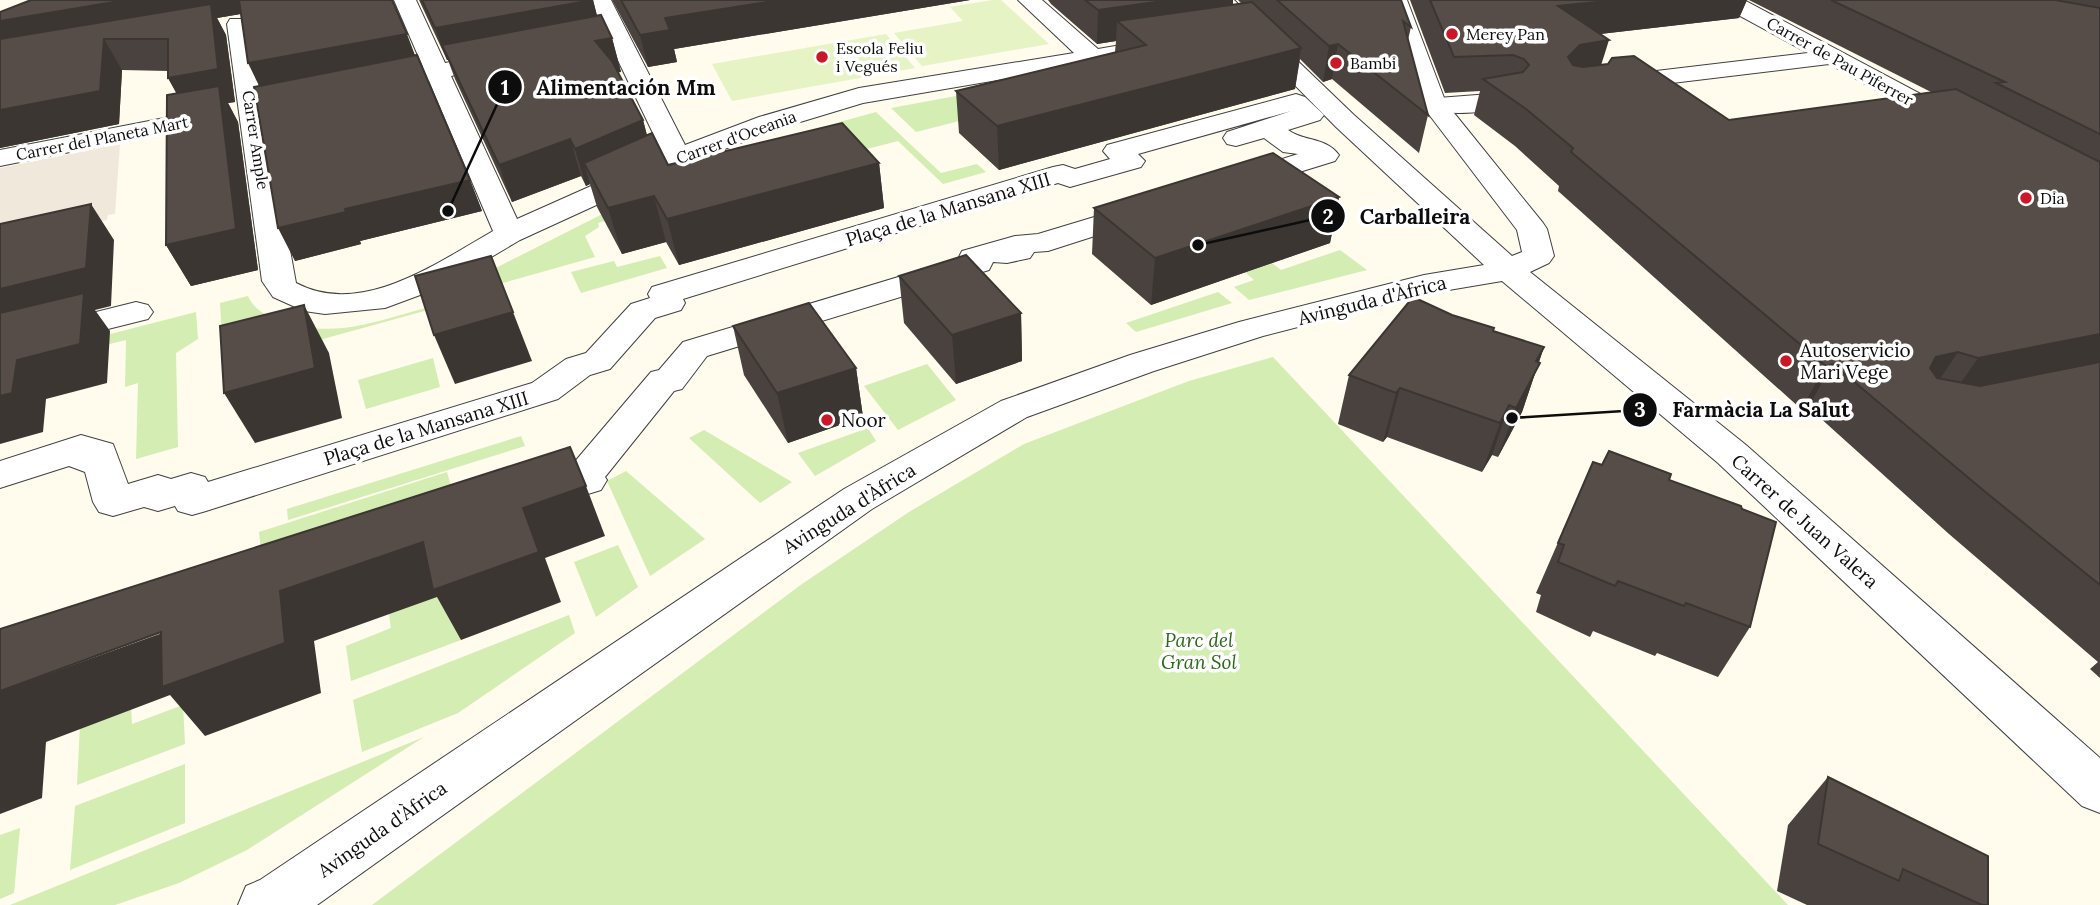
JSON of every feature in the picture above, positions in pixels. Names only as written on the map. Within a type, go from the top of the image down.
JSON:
[{"type":"street","points":[[405,0],[509,234]]},
{"type":"street","points":[[600,0],[678,157]]},
{"type":"street","points":[[1029,0],[1091,55]]},
{"type":"street","name":"Carrer de Juan Valera","points":[[1222,0],[1251,31],[1508,270],[1732,454],[2100,790]]},
{"type":"street","points":[[1396,0],[1434,104],[1532,229],[1538,256],[1508,270]]},
{"type":"street","name":"Carrer de Pau Piferrer","points":[[1728,0],[1978,136]]},
{"type":"street","points":[[211,28],[265,19]]},
{"type":"street","name":"Carrer Ample","points":[[238,24],[275,257]]},
{"type":"street","points":[[1222,35],[1251,31]]},
{"type":"street","points":[[588,42],[617,37]]},
{"type":"street","name":"Carrer d'Oceania","points":[[275,257],[278,281],[284,290],[304,301],[354,304],[394,295],[428,281],[509,234],[678,157],[768,123],[859,96],[1194,39]]},
{"type":"street","points":[[358,87],[520,55]]},
{"type":"street","points":[[1588,86],[1831,57]]},
{"type":"street","points":[[1434,104],[1462,105],[1503,101]]},
{"type":"street","name":"Plaça de la Mansana XIII","points":[[0,475],[81,448],[84,459],[99,453],[113,502],[158,489],[158,497],[191,487],[192,501],[545,391],[578,368],[598,361],[643,311],[669,303],[664,294],[1063,173],[1070,179],[1131,161],[1117,150],[1296,102],[1311,115],[1236,138],[1268,129],[1293,146],[1313,147],[1325,155],[1037,244],[1034,242],[1015,245],[1018,251],[1007,254],[1002,250],[973,258],[978,263],[695,349],[669,381],[664,380],[610,444],[584,476],[587,480],[509,505]]},
{"type":"street","name":"Carrer del Planeta Mart","points":[[0,158],[278,103]]},
{"type":"street","name":"Avinguda d'Àfrica","points":[[266,905],[281,899],[858,499],[1014,409],[1142,363],[1251,329],[1424,285],[1508,270]]},
{"type":"street","points":[[0,346],[135,312]]},
{"type":"green space","points":[[1001,0],[1049,44],[922,66],[894,33],[963,21],[950,7]]},
{"type":"green space","points":[[886,34],[915,68],[732,101],[712,64]]},
{"type":"green space","points":[[1242,49],[916,132],[891,108],[1042,80]]},
{"type":"green space","points":[[876,112],[941,173],[977,164],[986,172],[943,184],[898,141],[606,216],[608,220],[598,223],[599,227],[585,236],[595,257],[471,292],[478,277],[642,194],[764,143]]},
{"type":"green space","points":[[1242,240],[1281,270],[1340,250],[1367,270],[1249,300],[1234,287],[1254,280],[1217,248]]},
{"type":"green space","points":[[660,256],[667,268],[581,293],[571,272],[614,261],[617,267]]},
{"type":"green space","points":[[1218,292],[1232,303],[1136,332],[1126,323]]},
{"type":"green space","points":[[248,296],[257,309],[266,315],[305,327],[328,329],[370,323],[457,302],[283,350],[222,336],[220,303]]},
{"type":"green space","points":[[196,312],[198,339],[176,353],[178,447],[136,459],[138,383],[125,387],[126,340],[85,350],[87,340]]},
{"type":"green space","name":"Parc del Gran Sol","points":[[1273,357],[1788,905],[372,905],[802,584],[909,512],[1024,444],[1189,381]]},
{"type":"green space","points":[[433,358],[440,387],[366,409],[358,380]]},
{"type":"green space","points":[[927,364],[956,400],[898,430],[864,386]]},
{"type":"green space","points":[[868,428],[876,441],[815,476],[798,453]]},
{"type":"green space","points":[[704,430],[792,482],[760,503],[689,438]]},
{"type":"green space","points":[[521,436],[525,446],[288,520],[287,509]]},
{"type":"green space","points":[[626,471],[705,539],[650,576],[607,481]]},
{"type":"green space","points":[[447,472],[459,515],[264,581],[259,532]]},
{"type":"green space","points":[[618,545],[638,587],[596,617],[574,562]]},
{"type":"green space","points":[[449,592],[461,640],[351,681],[346,646],[391,628],[389,614]]},
{"type":"green space","points":[[569,615],[575,633],[458,713],[362,752],[353,700]]},
{"type":"green space","points":[[183,705],[185,744],[77,785],[80,725],[131,707],[132,724]]},
{"type":"green space","points":[[424,737],[247,850],[179,883],[115,905],[10,905]]},
{"type":"green space","points":[[185,764],[185,823],[70,870],[75,806]]},
{"type":"green space","points":[[20,828],[14,893],[0,899],[0,835]]},
{"type":"shaded area","points":[[120,144],[115,214],[108,215],[107,220],[0,244],[0,168]]},
{"type":"building","points":[[31,0],[126,0],[0,21],[0,12]]},
{"type":"building","points":[[239,0],[392,0],[407,34],[248,63]]},
{"type":"building","points":[[422,0],[593,0],[435,28]]},
{"type":"building","points":[[621,0],[780,0],[665,18],[670,30],[640,35]]},
{"type":"building","points":[[1085,0],[1170,0],[1098,10]]},
{"type":"building","points":[[1277,0],[1401,0],[1411,27],[1403,21],[1428,115],[1338,44],[1329,46]]},
{"type":"building","points":[[1430,0],[1616,0],[1558,6],[1609,40],[1580,45],[1568,57],[1573,65],[1583,67],[1608,64],[1612,58],[1634,56],[1729,120],[1956,89],[2100,162],[2100,334],[1978,358],[1958,352],[1936,357],[1930,368],[1937,378],[1980,386],[2100,362],[2100,585],[1833,364],[1826,366],[1571,152],[1573,148],[1526,109],[1483,79],[1523,72],[1529,65],[1524,59],[1513,55],[1454,57]]},
{"type":"building","points":[[1831,0],[2055,0],[2100,8],[2100,134],[1996,83],[2005,82]]},
{"type":"building","points":[[1252,2],[1301,48],[997,126],[956,91],[1146,45],[1117,21]]},
{"type":"building","points":[[211,4],[218,69],[168,78],[168,39],[104,39],[100,91],[0,110],[0,39]]},
{"type":"building","points":[[601,15],[612,38],[595,41],[612,61],[643,120],[575,149],[570,139],[499,165],[442,45]]},
{"type":"building","points":[[417,55],[470,180],[345,209],[346,212],[278,228],[254,87]]},
{"type":"building","points":[[219,86],[236,229],[166,245],[167,95]]},
{"type":"building","points":[[842,123],[879,163],[667,219],[654,196],[608,208],[584,163],[652,133],[668,165]]},
{"type":"building","points":[[1273,153],[1339,197],[1155,258],[1094,208]]},
{"type":"building","points":[[91,204],[86,268],[0,289],[0,224]]},
{"type":"building","points":[[966,255],[1021,313],[952,335],[899,276]]},
{"type":"building","points":[[491,256],[513,312],[434,335],[415,276]]},
{"type":"building","points":[[84,293],[80,344],[17,360],[12,393],[0,396],[0,313]]},
{"type":"building","points":[[1413,297],[1452,315],[1494,328],[1493,331],[1544,347],[1536,361],[1540,363],[1516,408],[1509,405],[1500,423],[1400,388],[1396,393],[1349,375]]},
{"type":"building","points":[[809,303],[856,368],[777,393],[733,326]]},
{"type":"building","points":[[304,305],[315,368],[224,393],[220,326]]},
{"type":"building","points":[[570,447],[586,486],[523,508],[539,552],[433,590],[423,542],[280,591],[285,643],[162,687],[161,632],[0,691],[0,629]]},
{"type":"building","points":[[1609,451],[1671,474],[1669,480],[1741,506],[1742,509],[1776,522],[1750,627],[1618,581],[1615,586],[1558,562],[1564,545],[1558,543],[1593,462],[1602,465]]},
{"type":"building","points":[[1828,777],[1988,856],[1988,905],[1982,905],[1903,869],[1899,881],[1818,844]]},
{"type":"place","name":"Merey Pan","points":[[1452,34]]},
{"type":"place","name":"Escola Feliu i Vegués","points":[[822,57]]},
{"type":"place","name":"Bambi","points":[[1336,63]]},
{"type":"place","name":"Dia","points":[[2026,198]]},
{"type":"place","name":"Alimentación Mm","points":[[448,211]]},
{"type":"place","name":"Carballeira","points":[[1198,245]]},
{"type":"place","name":"Autoservicio Mari Vege","points":[[1786,361]]},
{"type":"place","name":"Farmàcia La Salut","points":[[1512,418]]},
{"type":"place","name":"Noor","points":[[827,420]]}]
